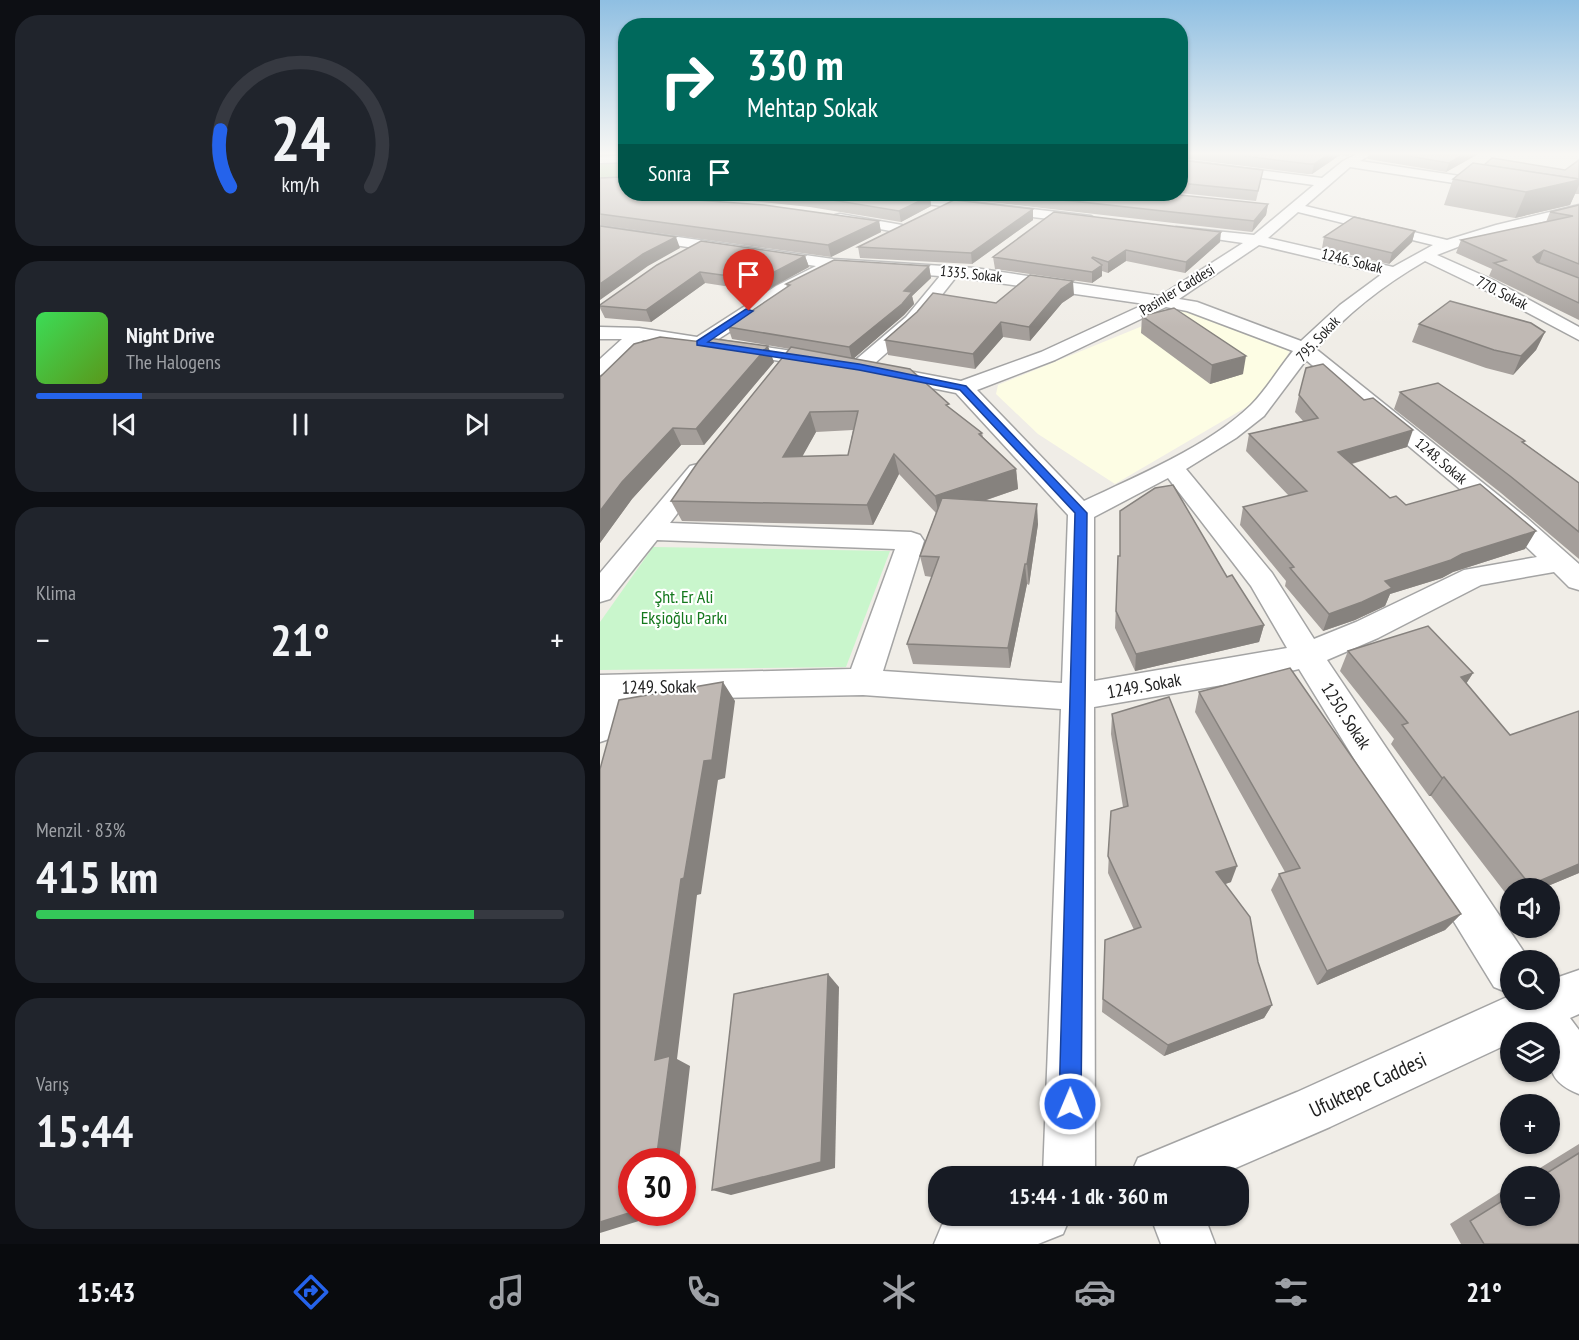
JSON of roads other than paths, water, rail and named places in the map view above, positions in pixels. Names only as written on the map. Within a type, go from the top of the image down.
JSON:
[{"type":"street","points":[[883,239],[937,211]]},
{"type":"street","points":[[1015,211],[1105,221]]},
{"type":"street","name":"Pasinler Caddesi","points":[[963,388],[1048,356],[1163,302],[1257,240],[1288,211]]},
{"type":"street","points":[[1299,211],[1446,244]]},
{"type":"street","name":"795. Sokak","points":[[1081,513],[1172,467],[1249,418],[1279,386],[1304,350],[1335,318],[1424,255],[1446,244],[1547,211]]},
{"type":"street","points":[[1032,230],[1051,215]]},
{"type":"street","points":[[830,217],[903,229]]},
{"type":"street","name":"1335. Sokak","points":[[603,224],[702,245],[833,264],[975,273],[1163,302]]},
{"type":"street","name":"1246. Sokak","points":[[1161,228],[1257,240],[1398,273]]},
{"type":"street","points":[[683,255],[702,245]]},
{"type":"street","points":[[700,343],[782,290],[863,249]]},
{"type":"street","name":"770. Sokak","points":[[1424,255],[1487,284],[1579,334]]},
{"type":"street","points":[[975,273],[994,259]]},
{"type":"street","points":[[859,367],[912,321],[952,271]]},
{"type":"street","name":"1248. Sokak","points":[[1163,302],[1191,306],[1304,350],[1519,525],[1569,571]]},
{"type":"street","points":[[600,333],[639,334],[700,343],[783,366],[859,367],[963,388],[1081,513],[1069,1166]]},
{"type":"street","points":[[600,369],[639,334]]},
{"type":"street","points":[[600,592],[709,457]]},
{"type":"street","name":"1250. Sokak","points":[[1172,467],[1262,580],[1306,655],[1500,954]]},
{"type":"street","points":[[649,531],[911,541],[863,682]]},
{"type":"street","name":"1249. Sokak","points":[[606,688],[863,682],[1077,697],[1257,666],[1306,655],[1367,630],[1474,578],[1569,571]]},
{"type":"street","points":[[600,728],[606,688]]},
{"type":"street","name":"Ufuktepe Caddesi","points":[[1560,993],[1579,993]]},
{"type":"street","name":"Ufuktepe Caddesi","points":[[1202,1166],[1313,1110],[1500,1007]]},
{"type":"street","name":"1250. Sokak","points":[[1537,1010],[1579,1070]]},
{"type":"street","points":[[961,1244],[1013,1226]]},
{"type":"street","points":[[1181,1226],[1188,1244]]},
{"type":"park label","name":"Şht. Er Ali Ekşioğlu Parkı","points":[[684,607]]}]
